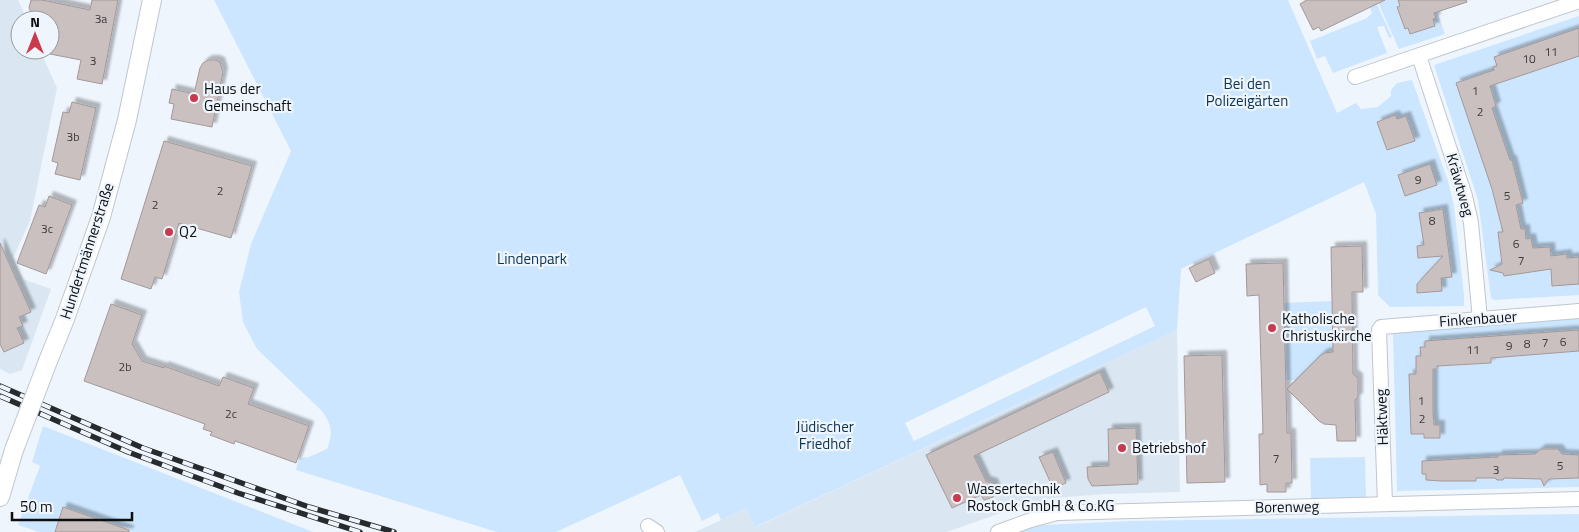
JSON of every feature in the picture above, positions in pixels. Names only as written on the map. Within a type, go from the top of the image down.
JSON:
[{"type":"street","name":"Hundertmännerstraße","points":[[0,497],[14,450],[65,319],[101,216],[127,120],[152,0]]},
{"type":"street","points":[[1355,77],[1579,1]]},
{"type":"street","name":"Kräwtweg","points":[[1419,56],[1465,196],[1470,223],[1480,319]]},
{"type":"street","name":"Finkenbauer","points":[[1380,330],[1381,327],[1385,326],[1579,311]]},
{"type":"street","name":"Häktweg","points":[[1380,330],[1385,504]]},
{"type":"street","name":"Borenweg","points":[[998,532],[1057,513],[1579,499]]},
{"type":"shaded area","points":[[0,0],[18,0],[22,10],[10,10],[10,60],[44,60],[57,88],[30,221],[13,258],[23,279],[51,289],[22,370],[10,374],[0,369]]},
{"type":"shaded area","points":[[1177,330],[1180,492],[1053,498],[1023,505],[947,532],[695,532],[747,508],[756,527]]},
{"type":"green space","name":"Lindenpark","points":[[214,0],[1288,0],[1337,113],[1356,103],[1361,109],[1378,107],[1391,96],[1391,90],[1397,83],[1412,80],[1448,181],[1454,206],[1464,306],[1390,307],[1378,295],[1376,214],[1364,182],[1181,269],[1177,330],[755,527],[747,508],[721,520],[718,513],[702,521],[680,475],[556,532],[497,532],[296,470],[299,458],[309,457],[327,449],[331,434],[330,426],[323,412],[257,349],[243,322],[239,292],[251,244],[291,151]],"holes":[[[1146,307],[1155,326],[914,441],[905,423]]]},
{"type":"green space","points":[[1367,0],[1375,0],[1392,37],[1389,38],[1384,26],[1377,27],[1387,53],[1333,73],[1325,56],[1317,59],[1310,41],[1367,18],[1372,13]]},
{"type":"green space","points":[[1377,0],[1433,0],[1445,34],[1399,49]]},
{"type":"green space","points":[[1579,16],[1579,295],[1494,300],[1491,298],[1478,200],[1434,65]]},
{"type":"green space","points":[[1332,301],[1334,356],[1324,353],[1296,380],[1286,380],[1284,303]]},
{"type":"green space","points":[[1579,317],[1579,487],[1397,491],[1393,333]]},
{"type":"green space","points":[[43,426],[313,532],[39,532],[18,525],[40,466],[32,462]]},
{"type":"green space","points":[[1365,457],[1366,499],[1311,500],[1310,458]]},
{"type":"green space","points":[[1579,514],[1579,532],[1014,532],[1042,525],[1131,521]]},
{"type":"building","points":[[31,0],[42,0],[90,10],[92,0],[118,0],[102,84],[77,79],[81,60],[60,56],[60,10],[30,10]]},
{"type":"building","points":[[1307,0],[1385,0],[1321,31],[1319,27],[1313,30],[1300,4]]},
{"type":"building","points":[[1398,0],[1466,0],[1467,2],[1434,13],[1436,18],[1433,19],[1435,26],[1410,34],[1408,28],[1405,29],[1397,7],[1400,6]]},
{"type":"building","points":[[1579,28],[1579,56],[1490,86],[1496,106],[1492,108],[1510,160],[1512,160],[1523,203],[1516,205],[1521,229],[1525,229],[1526,239],[1531,238],[1533,248],[1550,247],[1551,256],[1567,254],[1567,258],[1579,257],[1579,284],[1552,286],[1551,269],[1504,276],[1503,273],[1490,270],[1502,264],[1498,232],[1503,232],[1492,189],[1456,83],[1494,70],[1493,67],[1497,66],[1494,57]]},
{"type":"building","name":"Haus der Gemeinschaft","points":[[208,60],[220,62],[223,72],[212,127],[171,119],[174,104],[169,103],[172,89],[194,94],[200,68]]},
{"type":"building","points":[[72,102],[96,108],[80,180],[55,174],[58,163],[52,161],[63,112],[69,113]]},
{"type":"building","points":[[1395,115],[1397,119],[1406,116],[1415,141],[1387,150],[1377,122]]},
{"type":"building","points":[[164,141],[252,166],[231,238],[179,223],[162,279],[155,277],[151,289],[121,279]]},
{"type":"building","points":[[1430,164],[1437,185],[1405,196],[1398,175]]},
{"type":"building","points":[[49,196],[72,205],[46,274],[17,263],[39,205],[45,207]]},
{"type":"building","points":[[1443,209],[1452,277],[1441,278],[1442,291],[1417,293],[1417,284],[1443,256],[1418,258],[1417,246],[1424,245],[1419,213]]},
{"type":"building","points":[[0,243],[31,312],[19,317],[23,326],[17,328],[24,343],[4,352],[0,344]]},
{"type":"building","points":[[1362,246],[1363,292],[1352,292],[1353,374],[1358,378],[1358,397],[1355,400],[1356,441],[1337,441],[1336,425],[1324,424],[1319,421],[1287,389],[1321,355],[1333,352],[1331,247]]},
{"type":"building","points":[[1209,259],[1215,273],[1196,282],[1189,268]]},
{"type":"building","points":[[1283,263],[1287,433],[1291,433],[1292,483],[1286,483],[1286,492],[1267,492],[1267,484],[1260,485],[1259,434],[1263,434],[1259,295],[1247,296],[1246,264]]},
{"type":"building","points":[[111,304],[142,315],[132,344],[142,361],[164,368],[164,366],[219,386],[223,377],[254,388],[248,404],[309,426],[296,463],[235,441],[234,444],[210,435],[212,432],[203,429],[205,424],[84,381]]},
{"type":"building","points":[[1579,330],[1579,351],[1491,358],[1491,363],[1437,366],[1437,369],[1433,369],[1433,412],[1434,425],[1440,425],[1440,438],[1424,438],[1424,434],[1411,434],[1409,374],[1416,374],[1416,356],[1421,356],[1420,347],[1425,347],[1425,341]]},
{"type":"building","points":[[1222,355],[1225,482],[1187,483],[1184,356]]},
{"type":"building","points":[[1100,372],[1109,392],[974,456],[986,481],[993,483],[996,491],[993,497],[984,500],[981,495],[952,508],[926,455]]},
{"type":"building","name":"Betriebshof","points":[[1136,428],[1138,484],[1092,486],[1088,479],[1087,467],[1109,466],[1108,429]]},
{"type":"building","points":[[1541,449],[1558,449],[1562,454],[1579,455],[1579,478],[1549,479],[1544,486],[1541,479],[1504,478],[1503,480],[1497,480],[1495,478],[1476,478],[1476,481],[1441,481],[1426,480],[1426,474],[1422,474],[1422,461],[1535,454]]},
{"type":"building","points":[[1053,452],[1066,483],[1053,488],[1039,457]]},
{"type":"building","points":[[63,507],[129,530],[129,532],[55,532]]},
{"type":"railway","points":[[0,386],[143,448],[309,507],[394,532]]},
{"type":"railway","points":[[0,396],[128,452],[238,493],[360,532]]},
{"type":"place","name":"Haus der Gemeinschaft","points":[[194,98]]},
{"type":"place","name":"Q2","points":[[169,232]]},
{"type":"place","name":"Katholische Christuskirche","points":[[1272,328]]},
{"type":"place","name":"Betriebshof","points":[[1122,448]]},
{"type":"place","name":"Wassertechnik Rostock GmbH & Co.KG","points":[[957,498]]},
{"type":"park label","name":"Bei den Polizeigärten","points":[[1247,92]]},
{"type":"park label","name":"Jüdischer Friedhof","points":[[825,436]]}]
